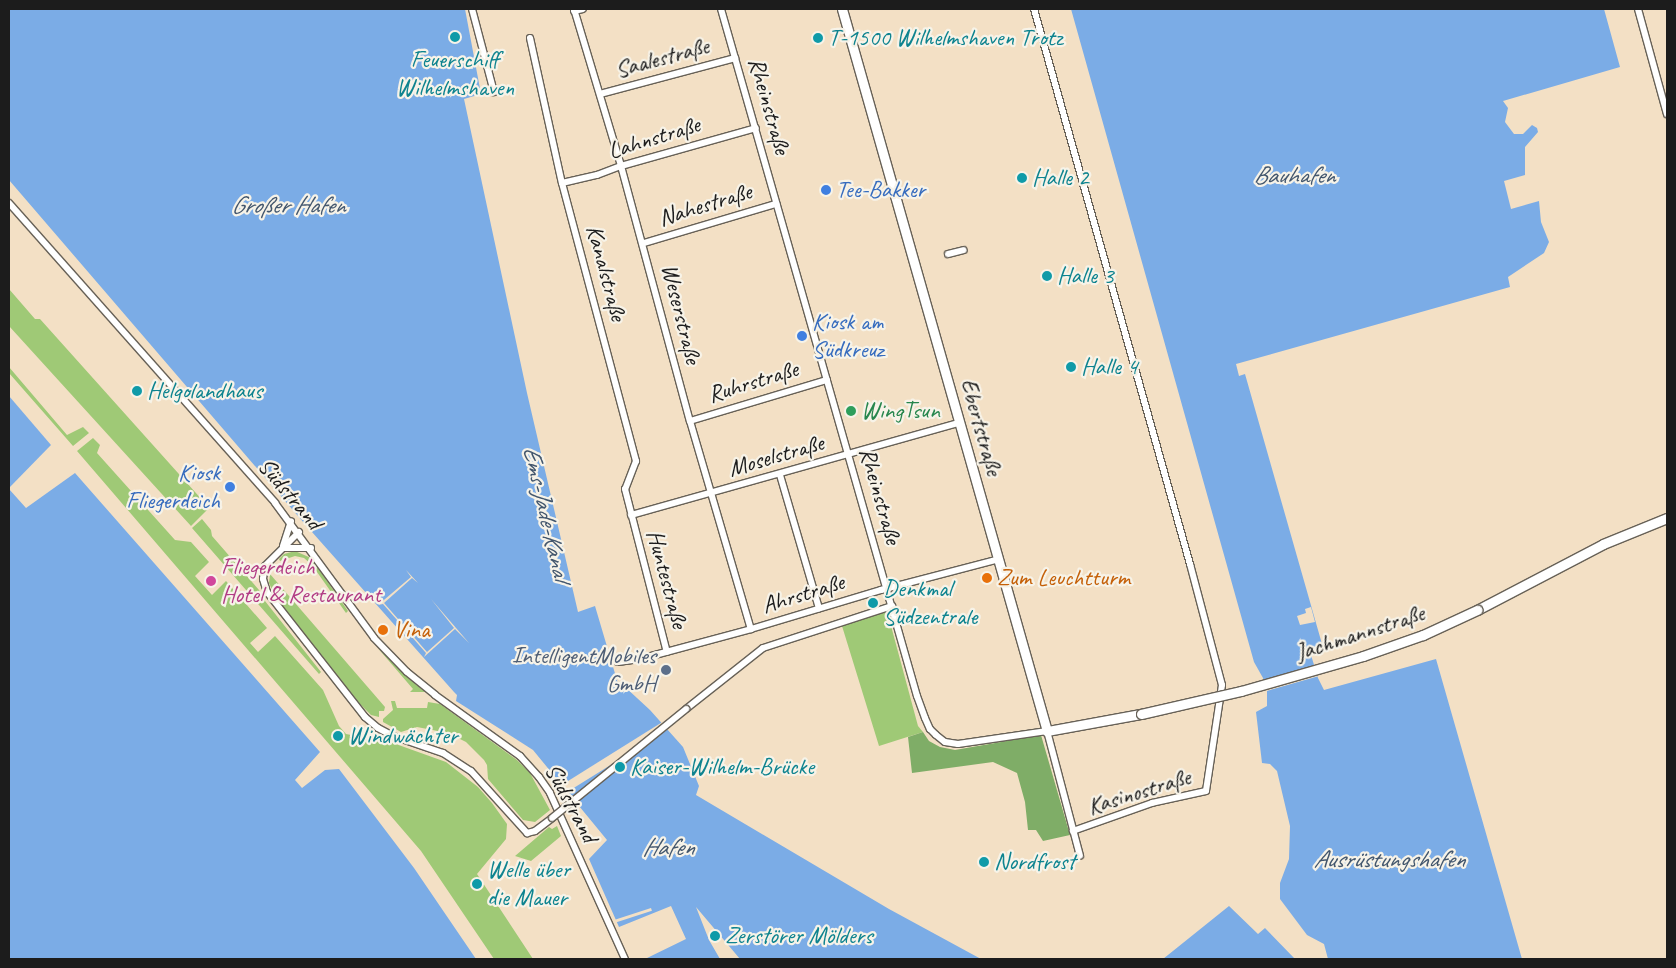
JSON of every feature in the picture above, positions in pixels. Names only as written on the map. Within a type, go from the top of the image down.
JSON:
[{"type":"street","points":[[472,9],[494,92]]},
{"type":"street","points":[[574,10],[583,9]]},
{"type":"street","name":"Rheinstraße","points":[[721,9],[917,696],[930,729],[945,742],[958,744],[1047,731]]},
{"type":"street","name":"Ebertstraße","points":[[842,9],[1047,731],[1080,856]]},
{"type":"street","name":"Kasinostraße","points":[[1034,9],[1190,564],[1222,685],[1206,791],[1152,803],[1073,831]]},
{"type":"street","points":[[1638,9],[1667,114]]},
{"type":"street","name":"Weserstraße","points":[[574,10],[644,243],[690,421],[751,629]]},
{"type":"street","name":"Kanalstraße","points":[[530,38],[562,183],[636,461],[625,489],[631,516]]},
{"type":"street","name":"Saalestraße","points":[[600,94],[735,58]]},
{"type":"street","name":"Lahnstraße","points":[[562,183],[597,176],[621,166],[756,128]]},
{"type":"street","name":"Südstrand","points":[[9,203],[291,521],[354,612],[390,655],[435,695],[520,756],[539,777],[553,800],[625,959]]},
{"type":"street","name":"Nahestraße","points":[[644,243],[776,204]]},
{"type":"street","points":[[948,254],[964,250]]},
{"type":"street","name":"Ruhrstraße","points":[[690,421],[827,380]]},
{"type":"street","name":"Moselstraße","points":[[631,516],[959,423]]},
{"type":"street","points":[[780,475],[819,608]]},
{"type":"street","name":"Huntestraße","points":[[631,516],[667,652]]},
{"type":"street","name":"Jachmannstraße","points":[[1047,731],[1141,714],[1241,691],[1363,656],[1423,635],[1477,610],[1603,544],[1667,518]]},
{"type":"street","points":[[283,548],[291,521]]},
{"type":"street","points":[[299,532],[265,566],[263,579],[266,592],[365,717],[378,728],[393,736],[443,753],[471,771],[527,833],[536,831],[763,648],[892,606]]},
{"type":"street","points":[[283,548],[311,548]]},
{"type":"street","name":"Ahrstraße","points":[[618,662],[667,652],[998,559]]},
{"type":"green space","points":[[9,289],[35,319],[40,319],[204,502],[211,499],[214,503],[191,526],[9,326]]},
{"type":"green space","points":[[9,367],[67,435],[83,427],[89,433],[73,446],[9,373]]},
{"type":"green space","points":[[93,438],[100,445],[97,453],[175,540],[191,542],[209,562],[195,576],[212,595],[226,581],[267,628],[250,643],[258,652],[275,636],[323,690],[339,726],[346,734],[393,743],[446,762],[478,787],[492,803],[507,824],[506,839],[477,874],[533,959],[494,959],[421,851],[77,451]]},
{"type":"green space","points":[[202,519],[211,530],[212,536],[259,590],[265,601],[321,672],[319,674],[192,528]]},
{"type":"green space","points":[[295,551],[311,558],[348,611],[346,613],[312,565],[304,558],[295,556],[280,561],[279,559],[284,554]]},
{"type":"green space","points":[[270,574],[385,707],[384,711],[379,711],[379,717],[371,715],[359,703],[275,596],[269,583]]},
{"type":"green space","points":[[887,611],[918,726],[923,732],[879,746],[842,626]]},
{"type":"green space","points":[[376,646],[425,692],[410,692],[413,689]]},
{"type":"green space","points":[[391,701],[395,701],[397,708],[427,708],[428,702],[440,704],[517,760],[530,773],[550,810],[535,822],[523,820],[488,779],[487,765],[466,742],[448,733],[417,727],[401,732],[383,722],[383,719],[393,710]]},
{"type":"green space","points":[[923,732],[929,741],[940,747],[955,750],[1041,735],[1070,835],[1043,841],[1036,830],[1028,830],[1025,802],[1017,773],[993,762],[912,773],[908,737]]},
{"type":"green space","points":[[557,826],[561,836],[531,861],[515,856],[549,827],[552,829]]},
{"type":"water","name":"Großer Hafen","points":[[9,9],[465,9],[481,94],[464,99],[527,393],[578,612],[595,606],[619,687],[624,686],[650,710],[683,747],[699,786],[696,795],[889,909],[981,959],[740,959],[696,907],[709,940],[720,959],[645,959],[686,939],[671,906],[619,927],[589,859],[607,840],[533,750],[456,701],[457,695],[304,523],[9,180]]},
{"type":"water","name":"Bauhafen","points":[[1071,9],[1604,9],[1620,67],[1503,101],[1508,108],[1505,122],[1514,134],[1523,134],[1532,125],[1537,128],[1538,132],[1525,147],[1525,175],[1504,181],[1511,209],[1539,201],[1541,222],[1549,242],[1544,253],[1508,277],[1510,287],[1236,364],[1239,376],[1245,374],[1324,651],[1311,655],[1318,678],[1324,690],[1436,659],[1522,959],[1328,959],[1324,944],[1307,935],[1280,899],[1280,883],[1289,859],[1290,826],[1277,771],[1270,764],[1262,763],[1256,712],[1267,706],[1267,691],[1263,678],[1254,662]]},
{"type":"water","points":[[9,396],[51,445],[9,488]]},
{"type":"water","points":[[75,473],[320,752],[295,780],[302,788],[325,770],[339,769],[414,868],[476,959],[9,959],[9,489],[26,508]]},
{"type":"water","points":[[1229,906],[1258,934],[1265,928],[1295,959],[1163,959]]},
{"type":"pier","points":[[406,570],[418,583],[412,578],[384,603],[427,652],[454,628],[431,599],[469,643],[455,629],[424,657],[426,653],[383,604],[378,605],[411,577]]},
{"type":"pier","points":[[1311,607],[1315,622],[1300,625],[1297,616],[1306,613],[1305,609]]},
{"type":"pier","points":[[1318,669],[1320,676],[1265,691],[1263,685]]},
{"type":"pier","points":[[664,721],[669,729],[564,794],[560,786]]},
{"type":"pier","points":[[651,908],[652,911],[616,923],[615,920]]},
{"type":"place","name":"Feuerschiff Wilhelmshaven","points":[[455,37]]},
{"type":"place","name":"T-1500 Wilhelmshaven Trotz","points":[[818,38]]},
{"type":"place","name":"Halle 2","points":[[1022,178]]},
{"type":"place","name":"Tee-Bakker","points":[[826,190]]},
{"type":"place","name":"Halle 3","points":[[1047,276]]},
{"type":"place","name":"Kiosk am Südkreuz","points":[[802,336]]},
{"type":"place","name":"Halle 4","points":[[1071,367]]},
{"type":"place","name":"Helgolandhaus","points":[[137,391]]},
{"type":"place","name":"WingTsun","points":[[851,411]]},
{"type":"place","name":"Kiosk Fliegerdeich","points":[[230,487]]},
{"type":"place","name":"Zum Leuchtturm","points":[[987,578]]},
{"type":"place","name":"Fliegerdeich Hotel & Restaurant","points":[[211,581]]},
{"type":"place","name":"Denkmal Südzentrale","points":[[873,603]]},
{"type":"place","name":"Vina","points":[[383,630]]},
{"type":"place","name":"IntelligentMobiles GmbH","points":[[666,670]]},
{"type":"place","name":"Windwächter","points":[[338,736]]},
{"type":"place","name":"Kaiser-Wilhelm-Brücke","points":[[620,767]]},
{"type":"place","name":"Nordfrost","points":[[984,862]]},
{"type":"place","name":"Welle über die Mauer","points":[[477,884]]},
{"type":"place","name":"Zerstörer Mölders","points":[[715,936]]},
{"type":"water label","name":"Ems-Jade-Kanal","points":[[546,513]]},
{"type":"water label","name":"Hafen","points":[[668,847]]},
{"type":"water label","name":"Ausrüstungshafen","points":[[1389,859]]}]
